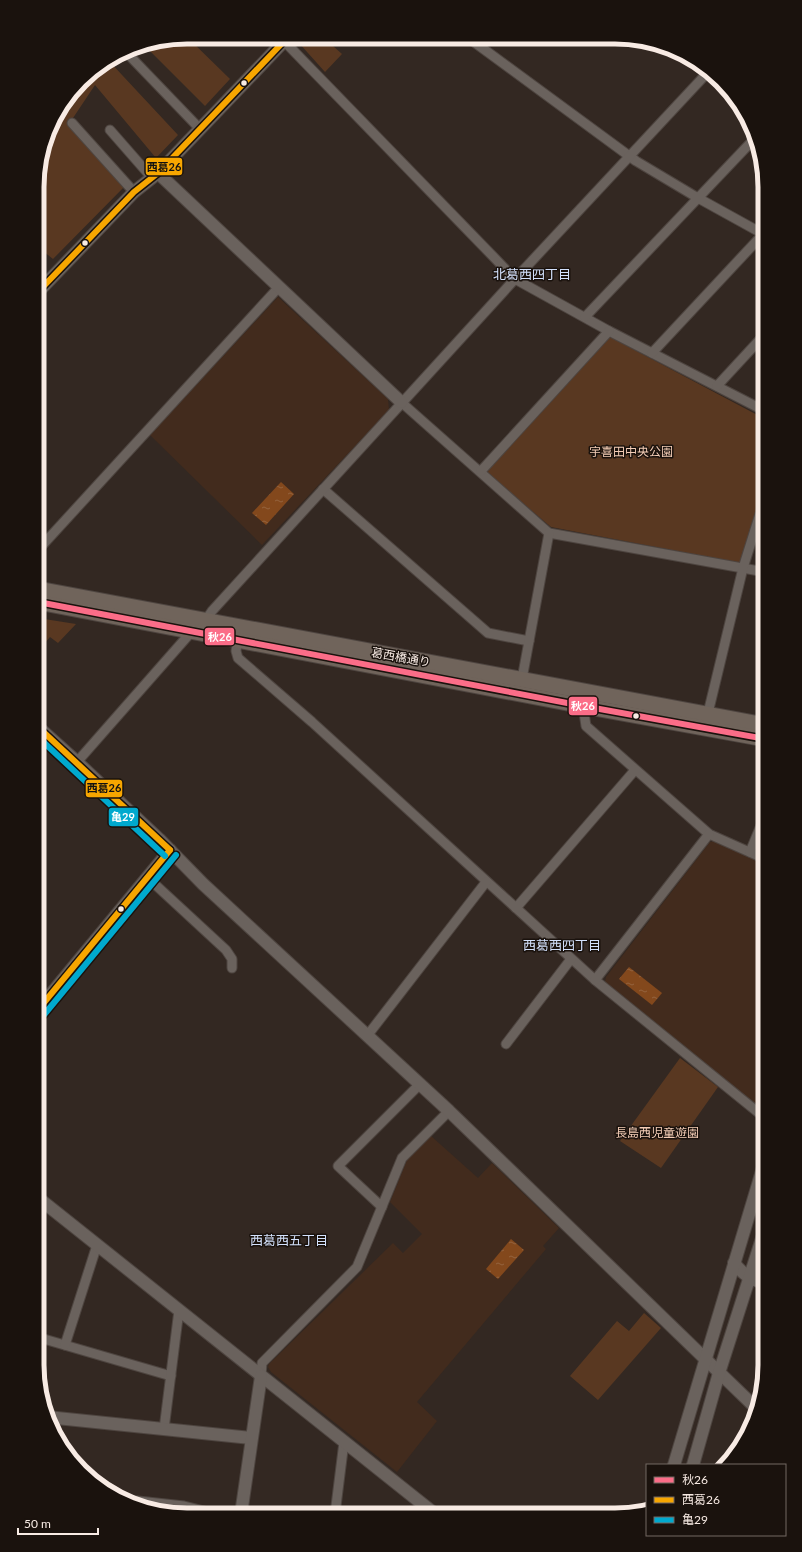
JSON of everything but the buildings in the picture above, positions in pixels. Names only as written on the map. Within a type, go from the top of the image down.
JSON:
[{"type":"main road","name":"葛西橋通り","points":[[44,590],[206,621],[238,634],[357,662],[583,706],[758,738]]},
{"type":"main road","name":"葛西橋通り","points":[[44,603],[192,632],[238,634],[522,679],[758,724]]},
{"type":"street","points":[[44,286],[134,192],[155,176],[281,44]]},
{"type":"street","points":[[291,44],[515,279],[609,331],[758,407]]},
{"type":"street","points":[[477,44],[629,157],[698,198],[758,230]]},
{"type":"street","points":[[129,56],[200,129]]},
{"type":"street","points":[[77,762],[192,632],[206,621],[212,610],[401,402],[705,76]]},
{"type":"street","points":[[72,123],[134,192]]},
{"type":"street","points":[[110,130],[155,176],[279,287],[401,402],[481,471],[549,533],[758,571]]},
{"type":"street","points":[[586,317],[750,142]]},
{"type":"street","points":[[652,353],[758,239]]},
{"type":"street","points":[[44,543],[279,287]]},
{"type":"street","points":[[481,471],[609,331]]},
{"type":"street","points":[[717,386],[758,342]]},
{"type":"street","points":[[323,489],[488,633],[529,641]]},
{"type":"street","points":[[708,713],[743,568],[758,520]]},
{"type":"street","points":[[522,679],[549,533]]},
{"type":"street","points":[[238,634],[236,651],[238,658],[312,722],[595,980],[758,1112]]},
{"type":"street","points":[[583,706],[586,726],[709,834],[758,856]]},
{"type":"street","points":[[44,732],[170,850],[203,884],[449,1111],[752,1404]]},
{"type":"street","points":[[516,908],[636,770]]},
{"type":"street","points":[[750,852],[758,833]]},
{"type":"street","points":[[595,980],[709,834]]},
{"type":"street","points":[[44,1002],[170,850]]},
{"type":"street","points":[[147,877],[226,950],[232,960],[232,968]]},
{"type":"street","points":[[367,1036],[486,882]]},
{"type":"street","points":[[506,1044],[571,959]]},
{"type":"street","points":[[382,1207],[338,1166],[420,1084]]},
{"type":"street","points":[[242,1508],[262,1363],[358,1268],[402,1158],[449,1111]]},
{"type":"street","points":[[674,1464],[758,1184]]},
{"type":"street","points":[[44,1203],[427,1508]]},
{"type":"street","points":[[65,1345],[97,1245]]},
{"type":"street","points":[[693,1464],[719,1373],[758,1252]]},
{"type":"street","points":[[734,1263],[741,1272],[758,1282]]},
{"type":"street","points":[[164,1429],[179,1310]]},
{"type":"street","points":[[44,1339],[171,1376]]},
{"type":"street","points":[[54,1418],[251,1438]]},
{"type":"street","points":[[336,1508],[344,1442]]},
{"type":"street","points":[[147,1502],[192,1508]]},
{"type":"shaded area","points":[[278,297],[388,399],[389,410],[262,545],[150,435]]},
{"type":"shaded area","points":[[715,841],[758,862],[758,1106],[605,982],[606,977],[710,842]]},
{"type":"shaded area","points":[[431,1136],[478,1178],[492,1163],[559,1228],[543,1246],[546,1249],[417,1402],[437,1421],[397,1472],[271,1372],[268,1367],[269,1364],[393,1243],[403,1253],[422,1234],[390,1202],[407,1160]]},
{"type":"green space","points":[[194,44],[230,79],[205,106],[148,50],[168,45]]},
{"type":"green space","points":[[300,44],[331,44],[342,54],[325,72]]},
{"type":"green space","points":[[112,65],[178,135],[156,158],[95,85],[69,124],[125,186],[53,259],[44,252],[44,177],[49,150],[55,132],[68,107],[93,79]]},
{"type":"green space","name":"宇喜田中央公園","points":[[610,337],[758,415],[758,507],[740,563],[551,527],[486,472]]},
{"type":"green space","points":[[44,619],[76,624],[58,643],[50,637],[44,644]]},
{"type":"green space","name":"長島西児童遊園","points":[[680,1058],[718,1087],[661,1168],[620,1141]]},
{"type":"green space","points":[[644,1313],[661,1328],[598,1400],[570,1376],[617,1321],[629,1331]]},
{"type":"water","points":[[281,482],[294,494],[266,525],[252,513]]},
{"type":"water","points":[[629,967],[662,993],[652,1005],[619,979]]},
{"type":"water","points":[[511,1239],[524,1250],[498,1279],[486,1269]]},
{"type":"transit line","name":"西葛26","points":[[44,286],[134,192],[158,173],[281,44]]},
{"type":"transit line","name":"秋26","points":[[44,603],[583,706],[758,738]]},
{"type":"transit line","name":"西葛26","points":[[44,733],[170,850]]},
{"type":"transit line","name":"亀29","points":[[44,743],[165,856]]},
{"type":"transit line","name":"西葛26","points":[[44,1003],[170,850]]},
{"type":"transit line","name":"亀29","points":[[44,1015],[176,855]]},
{"type":"district","name":"北葛西四丁目","points":[[532,274]]},
{"type":"district","name":"西葛西四丁目","points":[[562,945]]},
{"type":"district","name":"西葛西五丁目","points":[[289,1240]]}]
